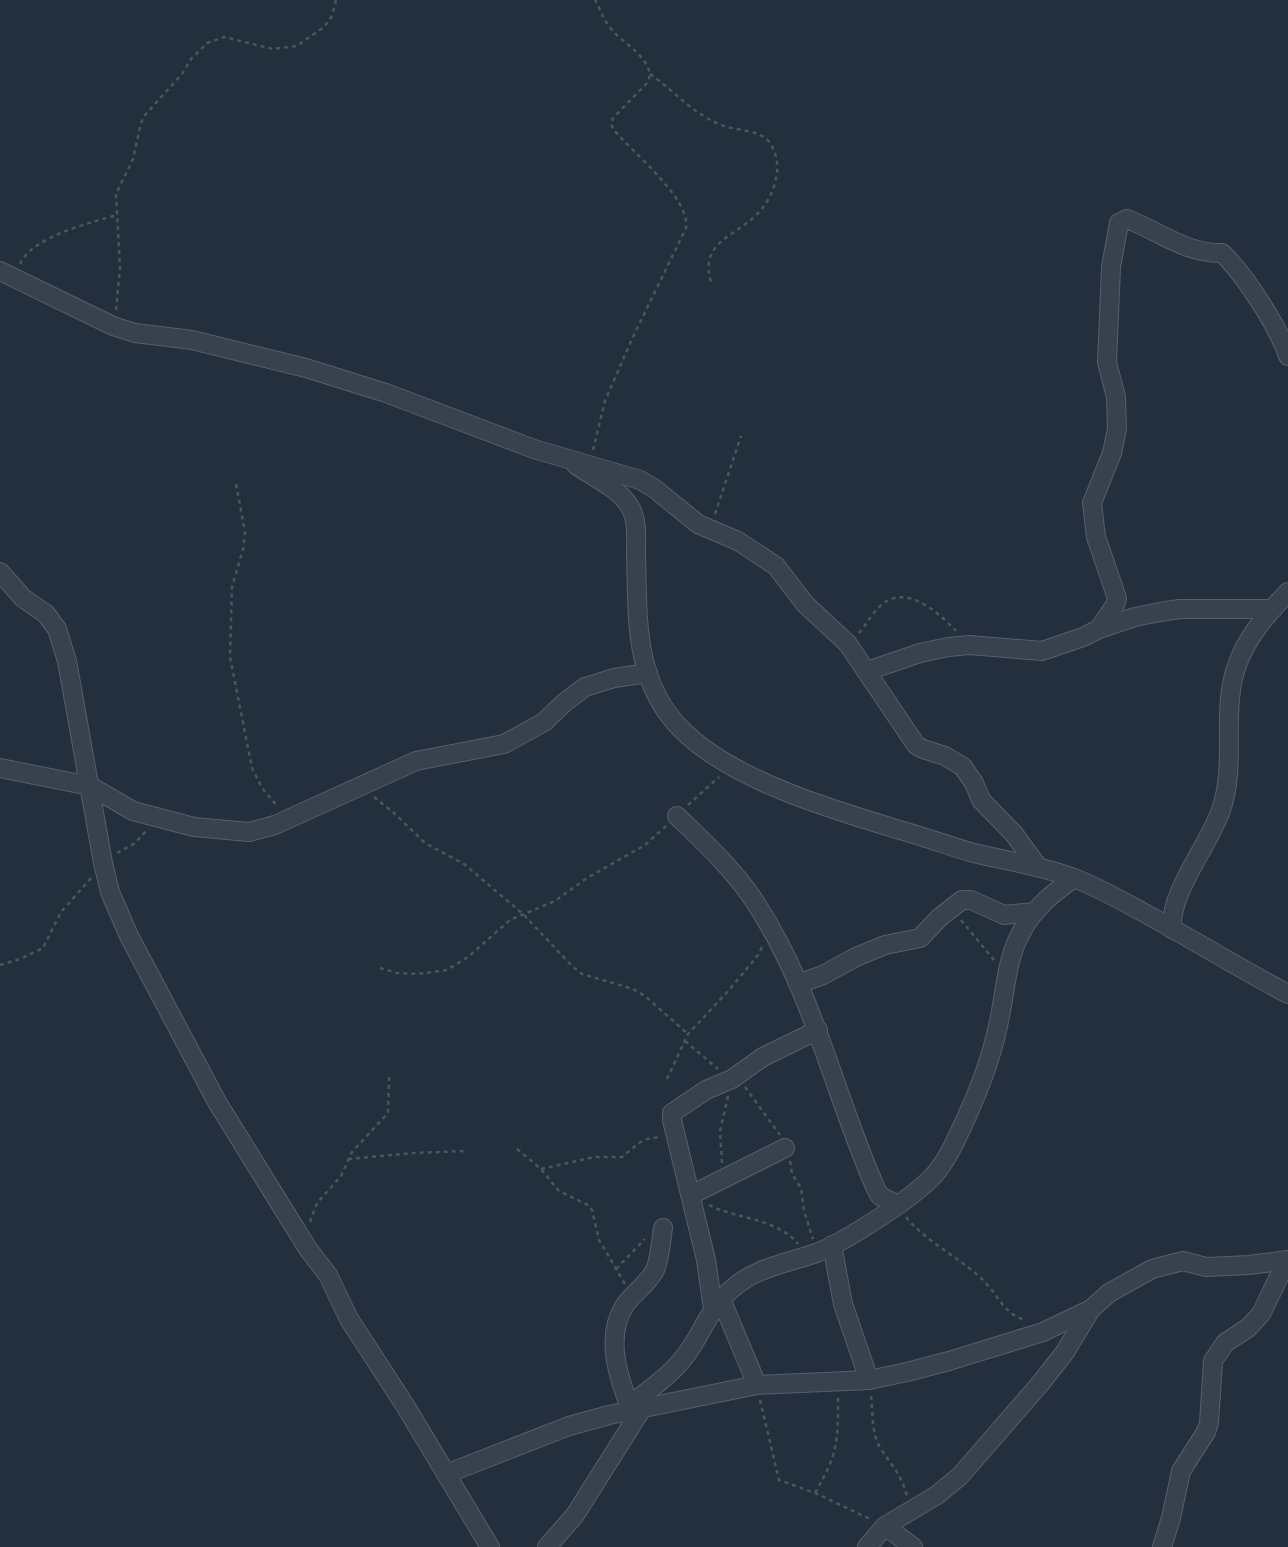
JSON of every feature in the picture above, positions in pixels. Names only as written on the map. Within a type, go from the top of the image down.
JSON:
[{"type":"street","points":[[1099,629],[1115,605],[1117,598],[1096,537],[1092,502],[1112,453],[1118,429],[1116,397],[1108,362],[1108,353],[1111,267],[1119,223],[1126,218],[1187,248],[1209,254],[1222,254],[1235,267],[1268,316],[1288,356]]},
{"type":"street","points":[[0,271],[113,326],[135,332],[192,340],[306,368],[386,393],[534,449],[622,473],[656,489],[687,516],[709,530],[738,541],[776,566],[805,604],[848,644],[868,671],[916,745],[945,756],[963,766],[974,783],[981,800],[1014,834],[1038,867]]},
{"type":"street","points":[[566,458],[622,497],[632,510],[636,535],[636,610],[640,643],[648,674],[664,706],[680,728],[730,764],[772,785],[826,808],[971,852],[1038,867],[1074,878],[1107,893],[1288,994]]},
{"type":"street","points":[[0,572],[23,598],[46,614],[57,628],[67,661],[80,743],[110,892],[129,936],[217,1102],[308,1249],[328,1275],[349,1319],[490,1547]]},
{"type":"street","points":[[1172,929],[1173,908],[1214,829],[1227,786],[1227,735],[1232,679],[1248,642],[1288,592]]},
{"type":"street","points":[[868,671],[920,653],[969,646],[1042,651],[1135,617],[1180,610],[1273,609]]},
{"type":"street","points":[[0,768],[90,786],[133,811],[194,827],[240,833],[260,830],[416,761],[504,744],[544,722],[565,702],[585,688],[614,678],[648,674]]},
{"type":"street","points":[[677,816],[737,877],[771,928],[818,1030],[876,1189],[880,1196],[896,1204]]},
{"type":"street","points":[[547,1547],[575,1514],[634,1407],[681,1361],[692,1347],[717,1304],[748,1277],[832,1245],[915,1192],[935,1174],[954,1146],[989,1065],[1006,977],[1014,947],[1035,912],[1056,891],[1074,878]]},
{"type":"street","points":[[798,984],[823,975],[856,957],[885,945],[920,938],[951,907],[966,899],[1004,915],[1035,912]]},
{"type":"street","points":[[757,1386],[717,1304],[672,1113],[706,1090],[731,1084],[763,1057],[818,1030]]},
{"type":"street","points":[[691,1195],[785,1148]]},
{"type":"street","points":[[634,1407],[618,1373],[615,1340],[619,1317],[632,1296],[655,1269],[663,1228]]},
{"type":"street","points":[[832,1245],[844,1304],[869,1380]]},
{"type":"street","points":[[446,1474],[569,1426],[634,1407],[757,1386],[805,1381],[838,1382],[869,1380],[950,1362],[1043,1332],[1091,1309],[1124,1283],[1160,1267],[1183,1261],[1206,1267],[1249,1266],[1288,1260]]},
{"type":"street","points":[[1162,1547],[1171,1518],[1181,1470],[1206,1432],[1209,1423],[1213,1361],[1225,1343],[1248,1328],[1260,1314],[1288,1260]]},
{"type":"street","points":[[868,1547],[885,1526],[937,1495],[960,1476],[1040,1384],[1065,1352],[1091,1309]]},
{"type":"street","points":[[885,1526],[912,1547]]},
{"type":"path","points":[[113,326],[120,268],[116,194],[133,159],[141,123],[150,109],[182,74],[200,50],[215,39],[224,37],[273,49],[297,46],[324,27],[332,16],[336,0]]},
{"type":"path","points":[[594,0],[604,20],[614,32],[642,56],[650,74],[673,90],[685,105],[723,126],[762,137],[774,148],[778,164],[776,182],[767,203],[757,215],[737,228],[713,250],[707,261],[711,282]]},
{"type":"path","points":[[600,467],[593,453],[605,401],[632,339],[686,228],[688,220],[686,213],[664,183],[628,147],[613,129],[611,123],[613,118],[648,82],[650,74]]},
{"type":"path","points":[[17,278],[20,262],[27,254],[40,245],[62,233],[118,215]]},
{"type":"path","points":[[709,530],[742,436]]},
{"type":"path","points":[[236,484],[246,532],[232,587],[230,657],[252,768],[262,788],[289,817]]},
{"type":"path","points":[[848,644],[875,611],[887,600],[899,597],[926,604],[948,622],[969,646]]},
{"type":"path","points":[[380,968],[397,973],[418,974],[447,970],[468,957],[506,923],[555,901],[587,878],[645,845],[719,778],[730,764]]},
{"type":"path","points":[[362,786],[425,842],[464,864],[523,914],[556,950],[582,974],[633,989],[645,996],[688,1034]]},
{"type":"path","points":[[0,965],[20,959],[43,948],[61,912],[103,862],[142,837],[153,816]]},
{"type":"path","points":[[951,907],[1006,977]]},
{"type":"path","points":[[667,1079],[688,1034],[753,961],[771,928]]},
{"type":"path","points":[[685,1041],[731,1084],[720,1131],[724,1179]]},
{"type":"path","points":[[310,1224],[317,1203],[341,1176],[348,1159],[388,1113],[389,1077]]},
{"type":"path","points":[[541,1168],[594,1157],[622,1157],[639,1142],[656,1137],[666,1138],[678,1143]]},
{"type":"path","points":[[517,1149],[541,1168],[559,1191],[588,1205],[592,1210],[599,1240],[632,1296]]},
{"type":"path","points":[[348,1159],[464,1151]]},
{"type":"path","points":[[691,1195],[726,1213],[746,1216],[789,1235],[806,1256]]},
{"type":"path","points":[[896,1204],[927,1239],[985,1282],[1011,1314],[1032,1322],[1043,1332]]},
{"type":"path","points":[[869,1380],[876,1439],[880,1449],[900,1473],[911,1509]]},
{"type":"path","points":[[815,1493],[828,1468],[838,1441],[838,1382]]},
{"type":"path","points":[[757,1386],[777,1476],[782,1483],[815,1493],[885,1526]]}]
